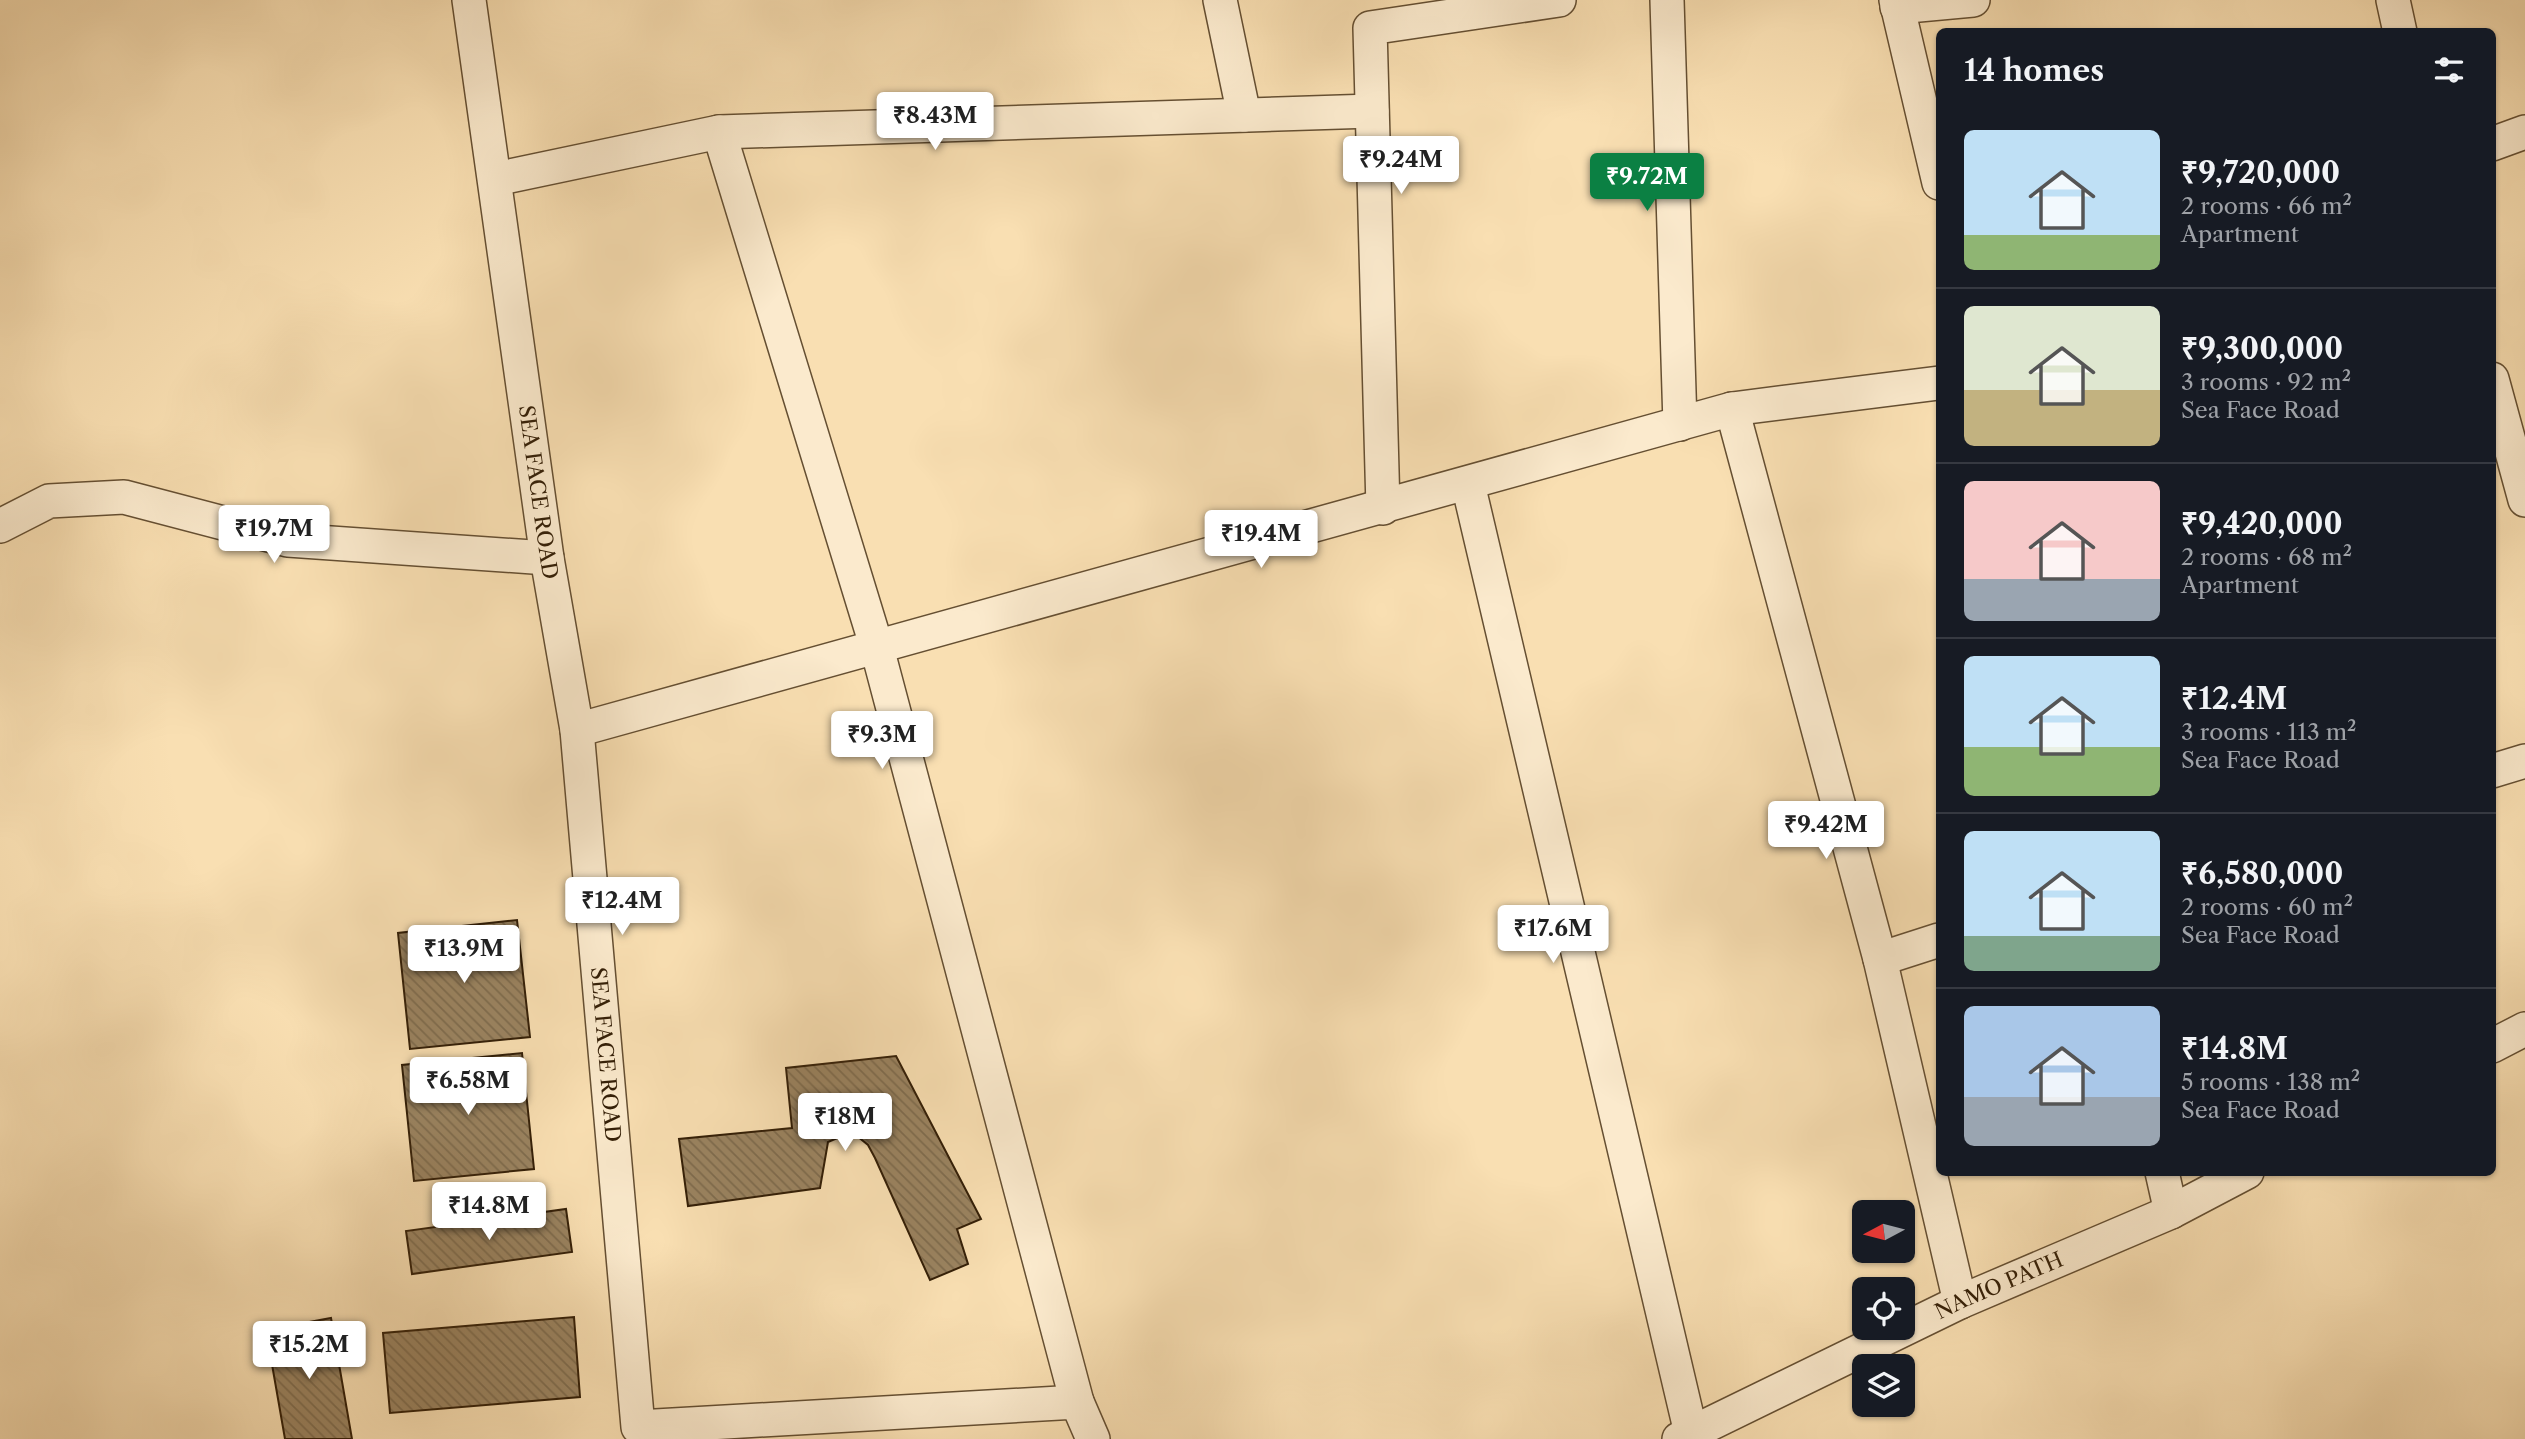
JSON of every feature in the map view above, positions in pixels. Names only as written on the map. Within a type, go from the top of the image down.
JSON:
[{"type":"street","name":"SEA FACE ROAD","points":[[469,0],[547,558],[577,730],[636,1433],[1077,1402]]},
{"type":"street","points":[[1220,0],[1244,115]]},
{"type":"street","points":[[1383,508],[1370,28],[1559,0]]},
{"type":"street","points":[[1667,0],[1680,424]]},
{"type":"street","points":[[1936,171],[1896,4],[1973,0]]},
{"type":"street","points":[[2393,0],[2399,28]]},
{"type":"street","points":[[496,179],[719,132],[1372,111]]},
{"type":"street","points":[[719,132],[877,648],[1077,1402],[1093,1439]]},
{"type":"street","points":[[2496,143],[2525,132]]},
{"type":"street","points":[[577,730],[1731,410],[1936,383]]},
{"type":"street","points":[[2496,394],[2525,500]]},
{"type":"street","points":[[1731,410],[1880,959],[1960,1302]]},
{"type":"street","points":[[1468,484],[1685,1436]]},
{"type":"street","points":[[0,526],[49,501],[124,497],[288,540],[547,558]]},
{"type":"street","points":[[2496,770],[2525,761]]},
{"type":"street","points":[[1880,959],[1936,941]]},
{"type":"street","points":[[2496,1044],[2525,1029]]},
{"type":"street","points":[[2163,1176],[2171,1212]]},
{"type":"street","name":"NAMO PATH","points":[[1685,1436],[1960,1302],[2171,1212],[2238,1176]]},
{"type":"building","points":[[517,920],[530,1037],[410,1049],[398,933]]},
{"type":"building","points":[[522,1053],[534,1169],[414,1181],[402,1065]]},
{"type":"building","points":[[896,1056],[981,1219],[957,1229],[968,1264],[930,1280],[875,1158],[868,1145],[857,1136],[842,1136],[828,1142],[820,1188],[688,1206],[679,1139],[792,1128],[786,1068]]},
{"type":"building","points":[[566,1209],[572,1252],[412,1274],[406,1231]]},
{"type":"building","points":[[574,1317],[580,1397],[390,1413],[383,1333]]},
{"type":"building","points":[[331,1318],[352,1439],[285,1439],[266,1330]]}]
